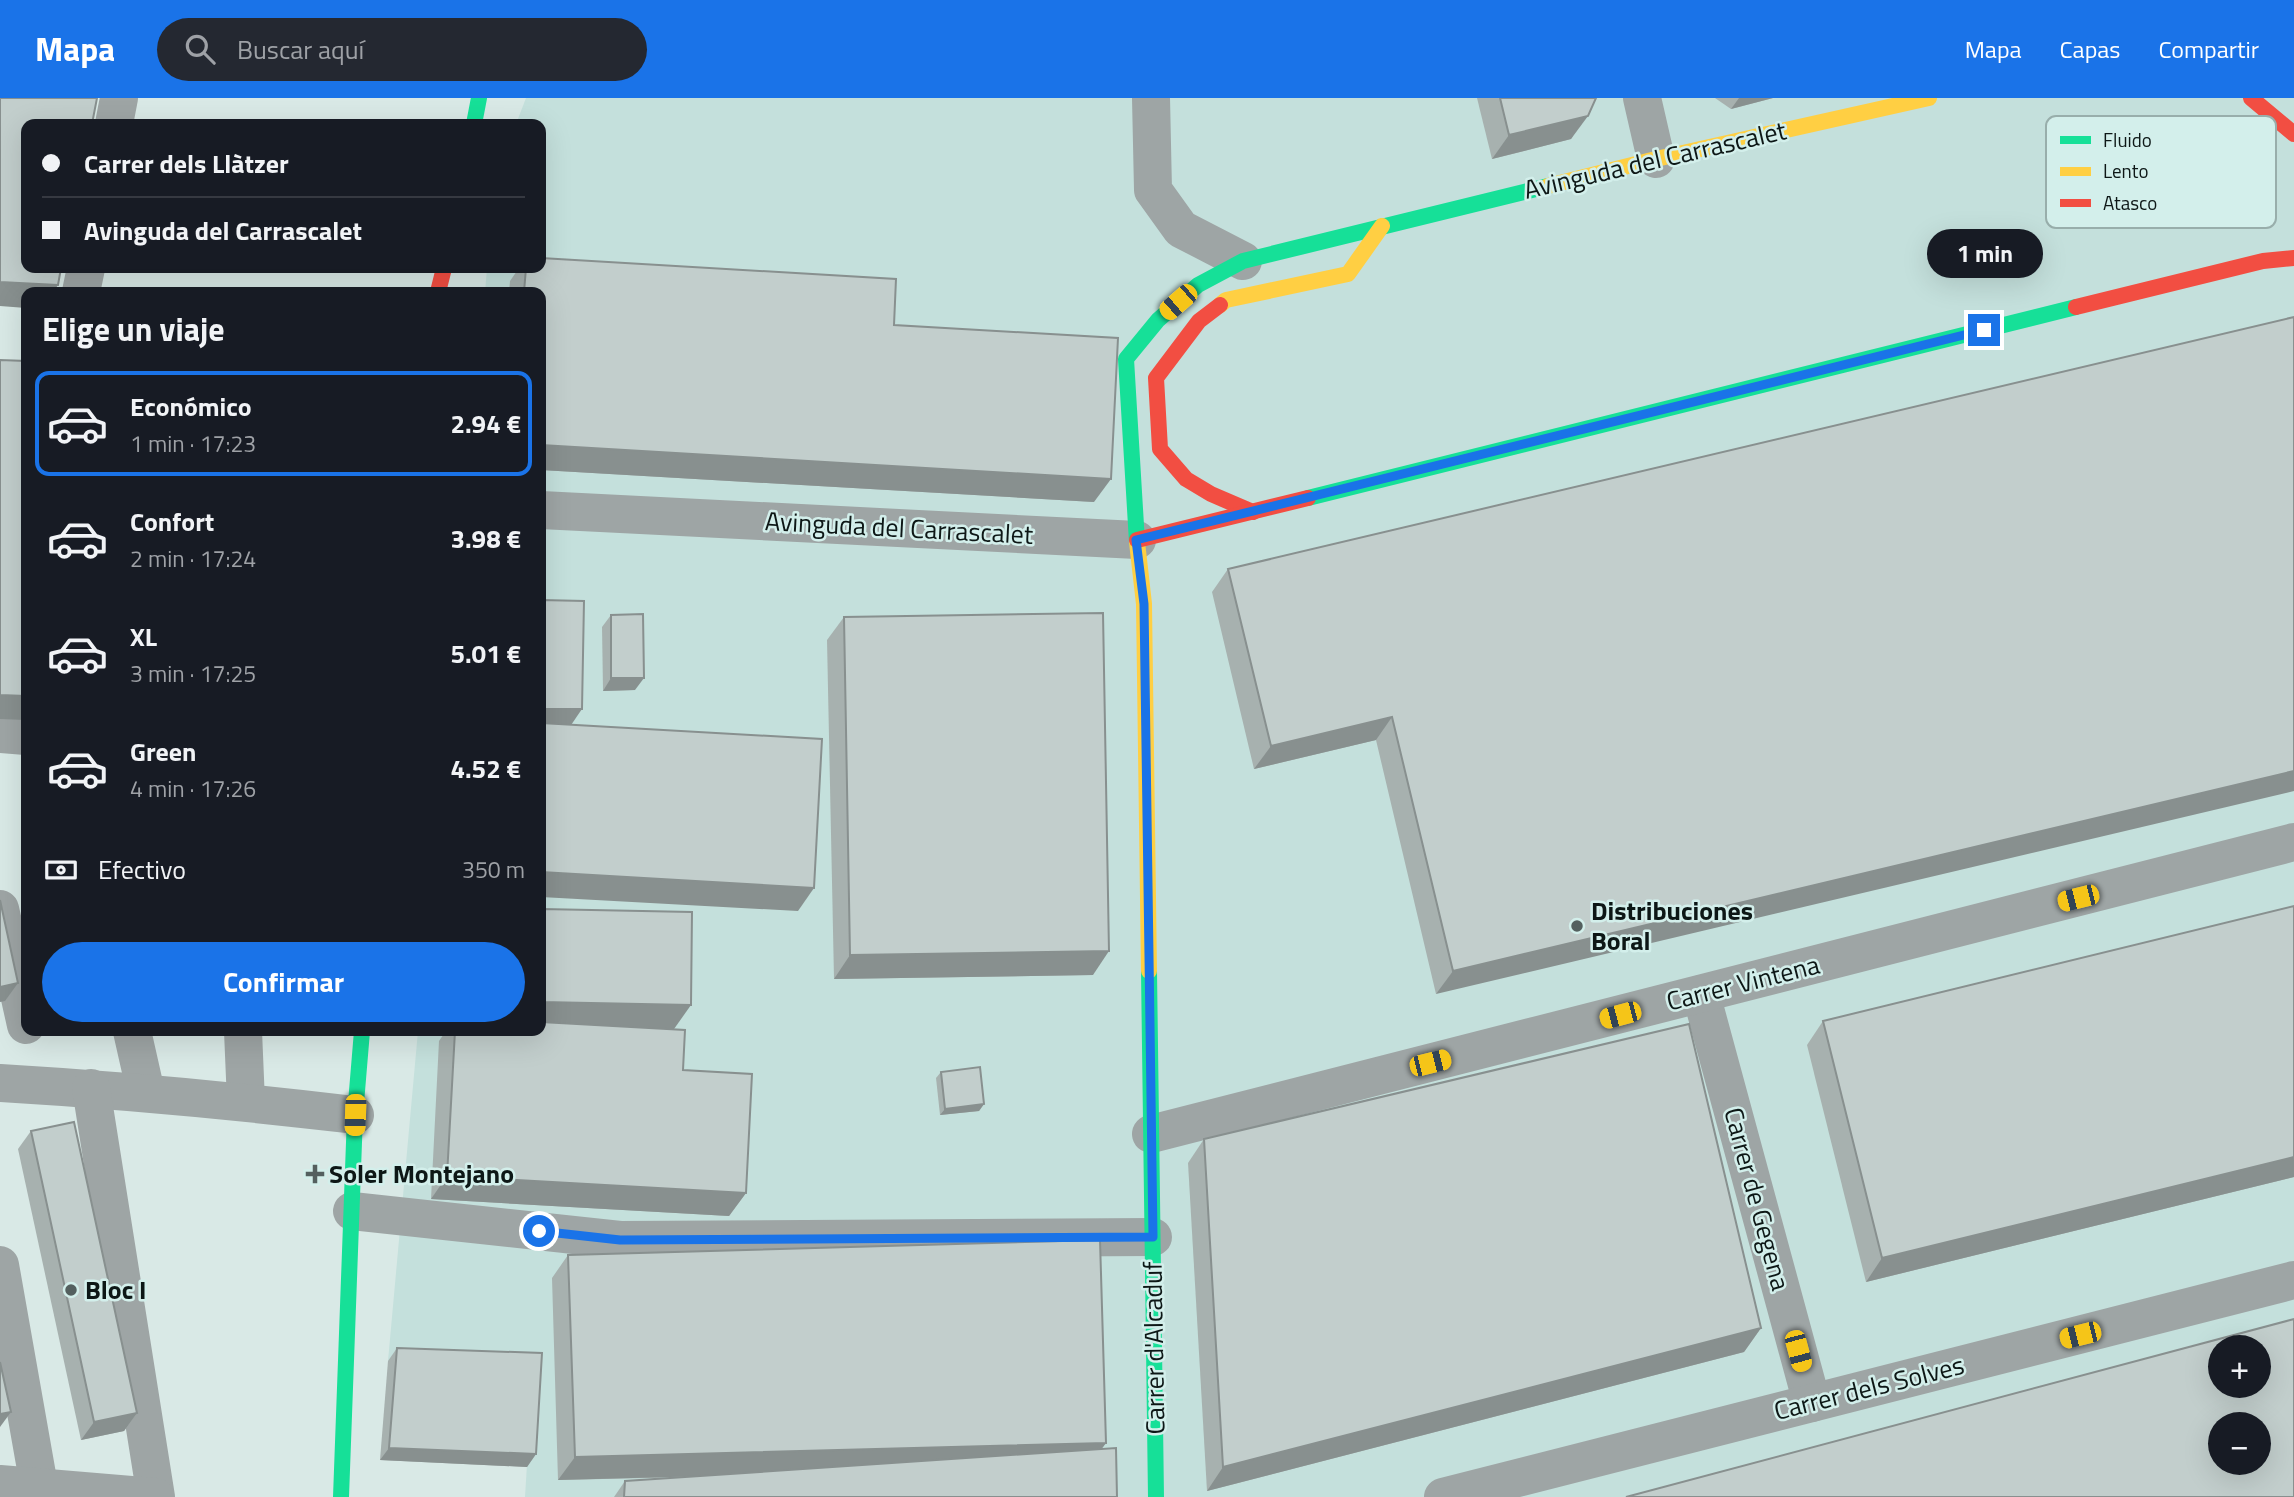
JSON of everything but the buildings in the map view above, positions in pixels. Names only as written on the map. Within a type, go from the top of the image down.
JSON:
[{"type":"street","points":[[115,119],[119,98]]},
{"type":"street","points":[[475,119],[479,98]]},
{"type":"street","points":[[1151,98],[1153,190],[1181,229],[1243,261]]},
{"type":"street","points":[[1642,98],[1656,159]]},
{"type":"street","name":"Avinguda del Carrascalet","points":[[1126,359],[1157,320],[1198,285],[1243,261],[1656,159],[1929,98]]},
{"type":"street","points":[[2252,98],[2270,116]]},
{"type":"street","points":[[2276,120],[2294,134]]},
{"type":"street","points":[[1253,512],[1186,480],[1160,449],[1156,378],[1199,321],[1226,300],[1348,274],[1382,226]]},
{"type":"street","name":"Avinguda del Carrascalet","points":[[546,510],[1136,540],[2263,261],[2294,258]]},
{"type":"street","name":"Carrer d'Alcaduf","points":[[1126,359],[1136,540],[1144,604],[1156,1497]]},
{"type":"street","points":[[0,734],[21,736]]},
{"type":"street","name":"Carrer Vintena","points":[[1152,1135],[2294,842]]},
{"type":"street","points":[[0,909],[21,1003]]},
{"type":"street","name":"Carrer de Gegena","points":[[1701,994],[1812,1403]]},
{"type":"street","points":[[28,1036],[40,1085]]},
{"type":"street","points":[[133,1036],[146,1093]]},
{"type":"street","points":[[243,1036],[246,1102]]},
{"type":"street","points":[[341,1497],[355,1115],[362,1036]]},
{"type":"street","points":[[0,1083],[91,1088],[355,1115]]},
{"type":"street","points":[[0,1484],[155,1497],[91,1088]]},
{"type":"street","points":[[352,1211],[620,1240],[1153,1237]]},
{"type":"street","points":[[0,1265],[39,1486]]},
{"type":"street","name":"Carrer dels Solves","points":[[1443,1497],[2294,1280]]},
{"type":"shaded area","points":[[526,98],[2294,98],[2294,1497],[525,1497],[533,1366],[388,1361],[418,1036],[546,1036],[546,287],[485,287],[487,273],[546,273],[546,119],[518,119]]},
{"type":"traffic: fast","points":[[475,119],[479,98]]},
{"type":"traffic: fast","points":[[1137,542],[1126,359],[1158,320],[1198,285],[1243,261],[1548,186]]},
{"type":"traffic: fast","points":[[1308,498],[2076,307]]},
{"type":"traffic: fast","points":[[1149,971],[1156,1497]]},
{"type":"traffic: fast","points":[[341,1497],[355,1115],[362,1036]]},
{"type":"traffic: slow","points":[[1548,186],[1929,98]]},
{"type":"traffic: slow","points":[[1220,305],[1226,300],[1348,274],[1382,226]]},
{"type":"traffic: slow","points":[[1137,542],[1144,604],[1149,971]]},
{"type":"traffic: jam","points":[[2251,98],[2272,116]]},
{"type":"traffic: jam","points":[[2276,119],[2294,134]]},
{"type":"traffic: jam","points":[[2076,307],[2263,261],[2294,258]]},
{"type":"traffic: jam","points":[[439,287],[443,273]]},
{"type":"traffic: jam","points":[[1220,305],[1199,321],[1156,378],[1160,449],[1186,479],[1211,494],[1253,512]]},
{"type":"traffic: jam","points":[[1137,540],[1308,498]]},
{"type":"place","name":"Distribuciones Boral","points":[[1577,926]]},
{"type":"place","name":"Soler Montejano","points":[[315,1174]]},
{"type":"place","name":"Bloc I","points":[[71,1290]]},
{"type":"route","points":[[539,1231],[620,1240],[1153,1237],[1144,604],[1136,540],[1984,330]]}]
